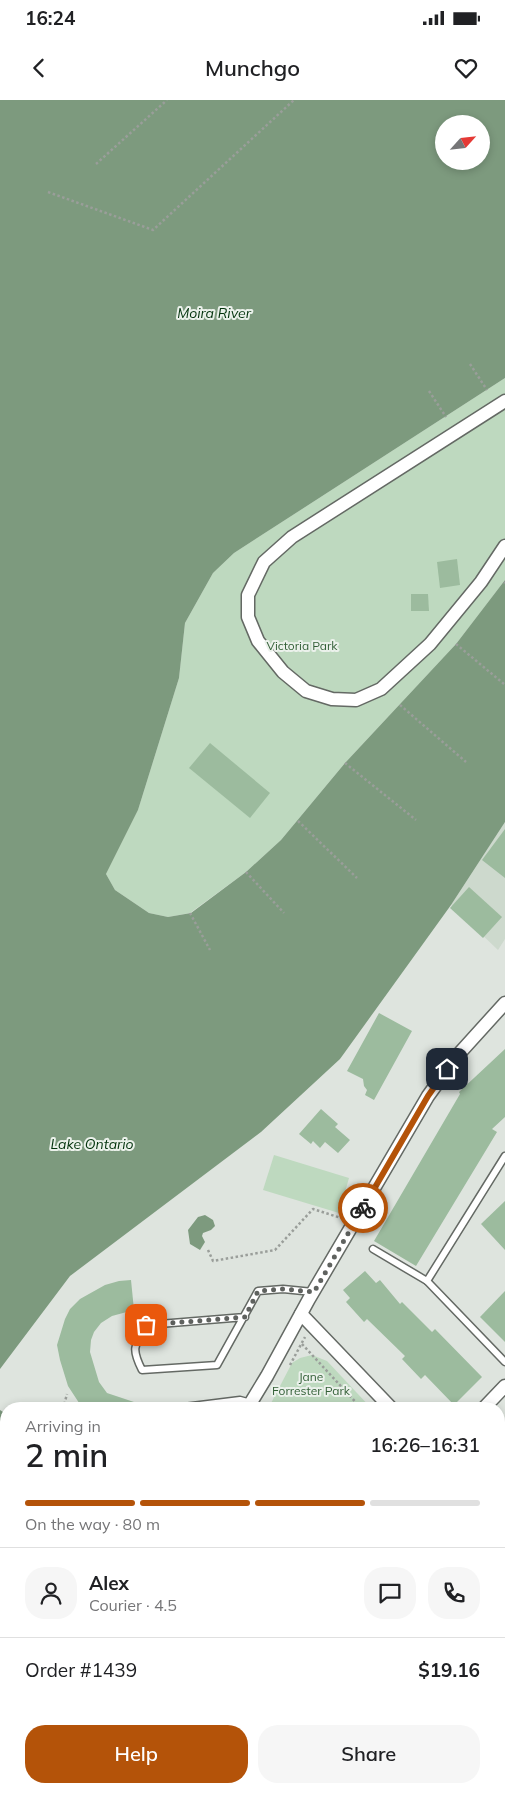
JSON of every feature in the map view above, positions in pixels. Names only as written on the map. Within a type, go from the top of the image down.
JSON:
[{"type":"street","points":[[505,401],[292,538],[264,562],[248,595],[248,617],[258,641],[283,672],[306,691],[332,699],[356,700],[380,689],[430,644],[481,582],[505,546]]},
{"type":"street","points":[[251,1402],[428,1096],[457,1056],[505,1003]]},
{"type":"street","points":[[301,1314],[385,1402]]},
{"type":"street","points":[[490,1402],[505,1386]]},
{"type":"lane","points":[[427,1281],[505,1156]]},
{"type":"lane","points":[[373,1249],[427,1281],[505,1362]]},
{"type":"lane","points":[[245,1317],[146,1325],[134,1347],[136,1358],[142,1370],[217,1365],[245,1317],[258,1291],[283,1289],[314,1292]]},
{"type":"lane","points":[[224,1402],[240,1400],[243,1402]]},
{"type":"path","points":[[96,164],[167,100]]},
{"type":"path","points":[[48,192],[153,230],[294,100]]},
{"type":"path","points":[[470,364],[487,390]]},
{"type":"path","points":[[429,391],[446,417]]},
{"type":"path","points":[[456,644],[504,684]]},
{"type":"path","points":[[400,705],[466,762]]},
{"type":"path","points":[[345,763],[416,820]]},
{"type":"path","points":[[298,821],[357,878]]},
{"type":"path","points":[[246,872],[284,913]]},
{"type":"path","points":[[190,913],[210,950]]},
{"type":"path","points":[[208,1250],[214,1262],[275,1250],[312,1208],[355,1222]]},
{"type":"path","points":[[302,1344],[356,1402]]},
{"type":"path","points":[[65,1402],[67,1394]]},
{"type":"shaded area","points":[[505,822],[505,939],[498,950],[451,905]]},
{"type":"green space","name":"Victoria Park","points":[[505,378],[505,580],[456,644],[345,763],[281,840],[246,872],[190,913],[168,917],[149,913],[115,890],[106,874],[138,810],[179,678],[185,623],[213,573],[234,553]]},
{"type":"green space","points":[[274,1155],[349,1178],[339,1213],[263,1190]]},
{"type":"green space","name":"Jane Forrester Park","points":[[312,1355],[327,1361],[365,1402],[272,1402],[292,1363],[300,1358]]},
{"type":"water","name":"Moira River","points":[[0,100],[505,100],[505,378],[234,553],[213,573],[185,623],[179,678],[138,810],[106,874],[115,890],[149,913],[168,917],[191,913],[246,872],[281,840],[345,763],[456,644],[505,580],[505,822],[451,905],[340,1059],[261,1132],[70,1276],[0,1369]]},
{"type":"water","points":[[205,1215],[213,1220],[215,1226],[203,1233],[202,1236],[205,1242],[200,1250],[190,1244],[188,1230],[198,1217]]},
{"type":"building","points":[[457,559],[460,585],[440,588],[437,562]]},
{"type":"building","points":[[411,594],[428,594],[429,611],[411,611]]},
{"type":"building","points":[[210,743],[270,793],[250,818],[189,768]]},
{"type":"building","points":[[505,829],[505,878],[482,860]]},
{"type":"building","points":[[469,887],[502,917],[483,938],[450,908]]},
{"type":"building","points":[[379,1013],[412,1031],[374,1100],[365,1095],[367,1090],[363,1079],[347,1071]]},
{"type":"building","points":[[505,1049],[505,1117],[492,1129],[497,1132],[416,1266],[374,1241],[460,1094],[459,1092]]},
{"type":"building","points":[[321,1109],[338,1124],[335,1127],[350,1140],[338,1153],[325,1142],[320,1148],[313,1141],[311,1144],[299,1134]]},
{"type":"building","points":[[505,1201],[505,1250],[481,1224]]},
{"type":"building","points":[[365,1271],[376,1283],[380,1280],[400,1304],[402,1302],[432,1332],[435,1329],[482,1377],[457,1402],[451,1402],[425,1375],[421,1379],[402,1359],[405,1356],[367,1319],[364,1322],[346,1302],[350,1298],[343,1290]]},
{"type":"building","points":[[131,1280],[134,1310],[112,1316],[101,1323],[94,1332],[90,1352],[99,1382],[107,1393],[134,1402],[78,1402],[68,1386],[57,1345],[65,1319],[70,1309],[80,1299],[105,1285]]},
{"type":"building","points":[[505,1291],[505,1342],[480,1317]]},
{"type":"way so far","points":[[146,1325],[245,1317],[258,1291],[283,1289],[314,1292],[363,1208]]},
{"type":"route","points":[[363,1208],[428,1096],[447,1069]]},
{"type":"water label","name":"Lake Ontario","points":[[92,1144]]}]
